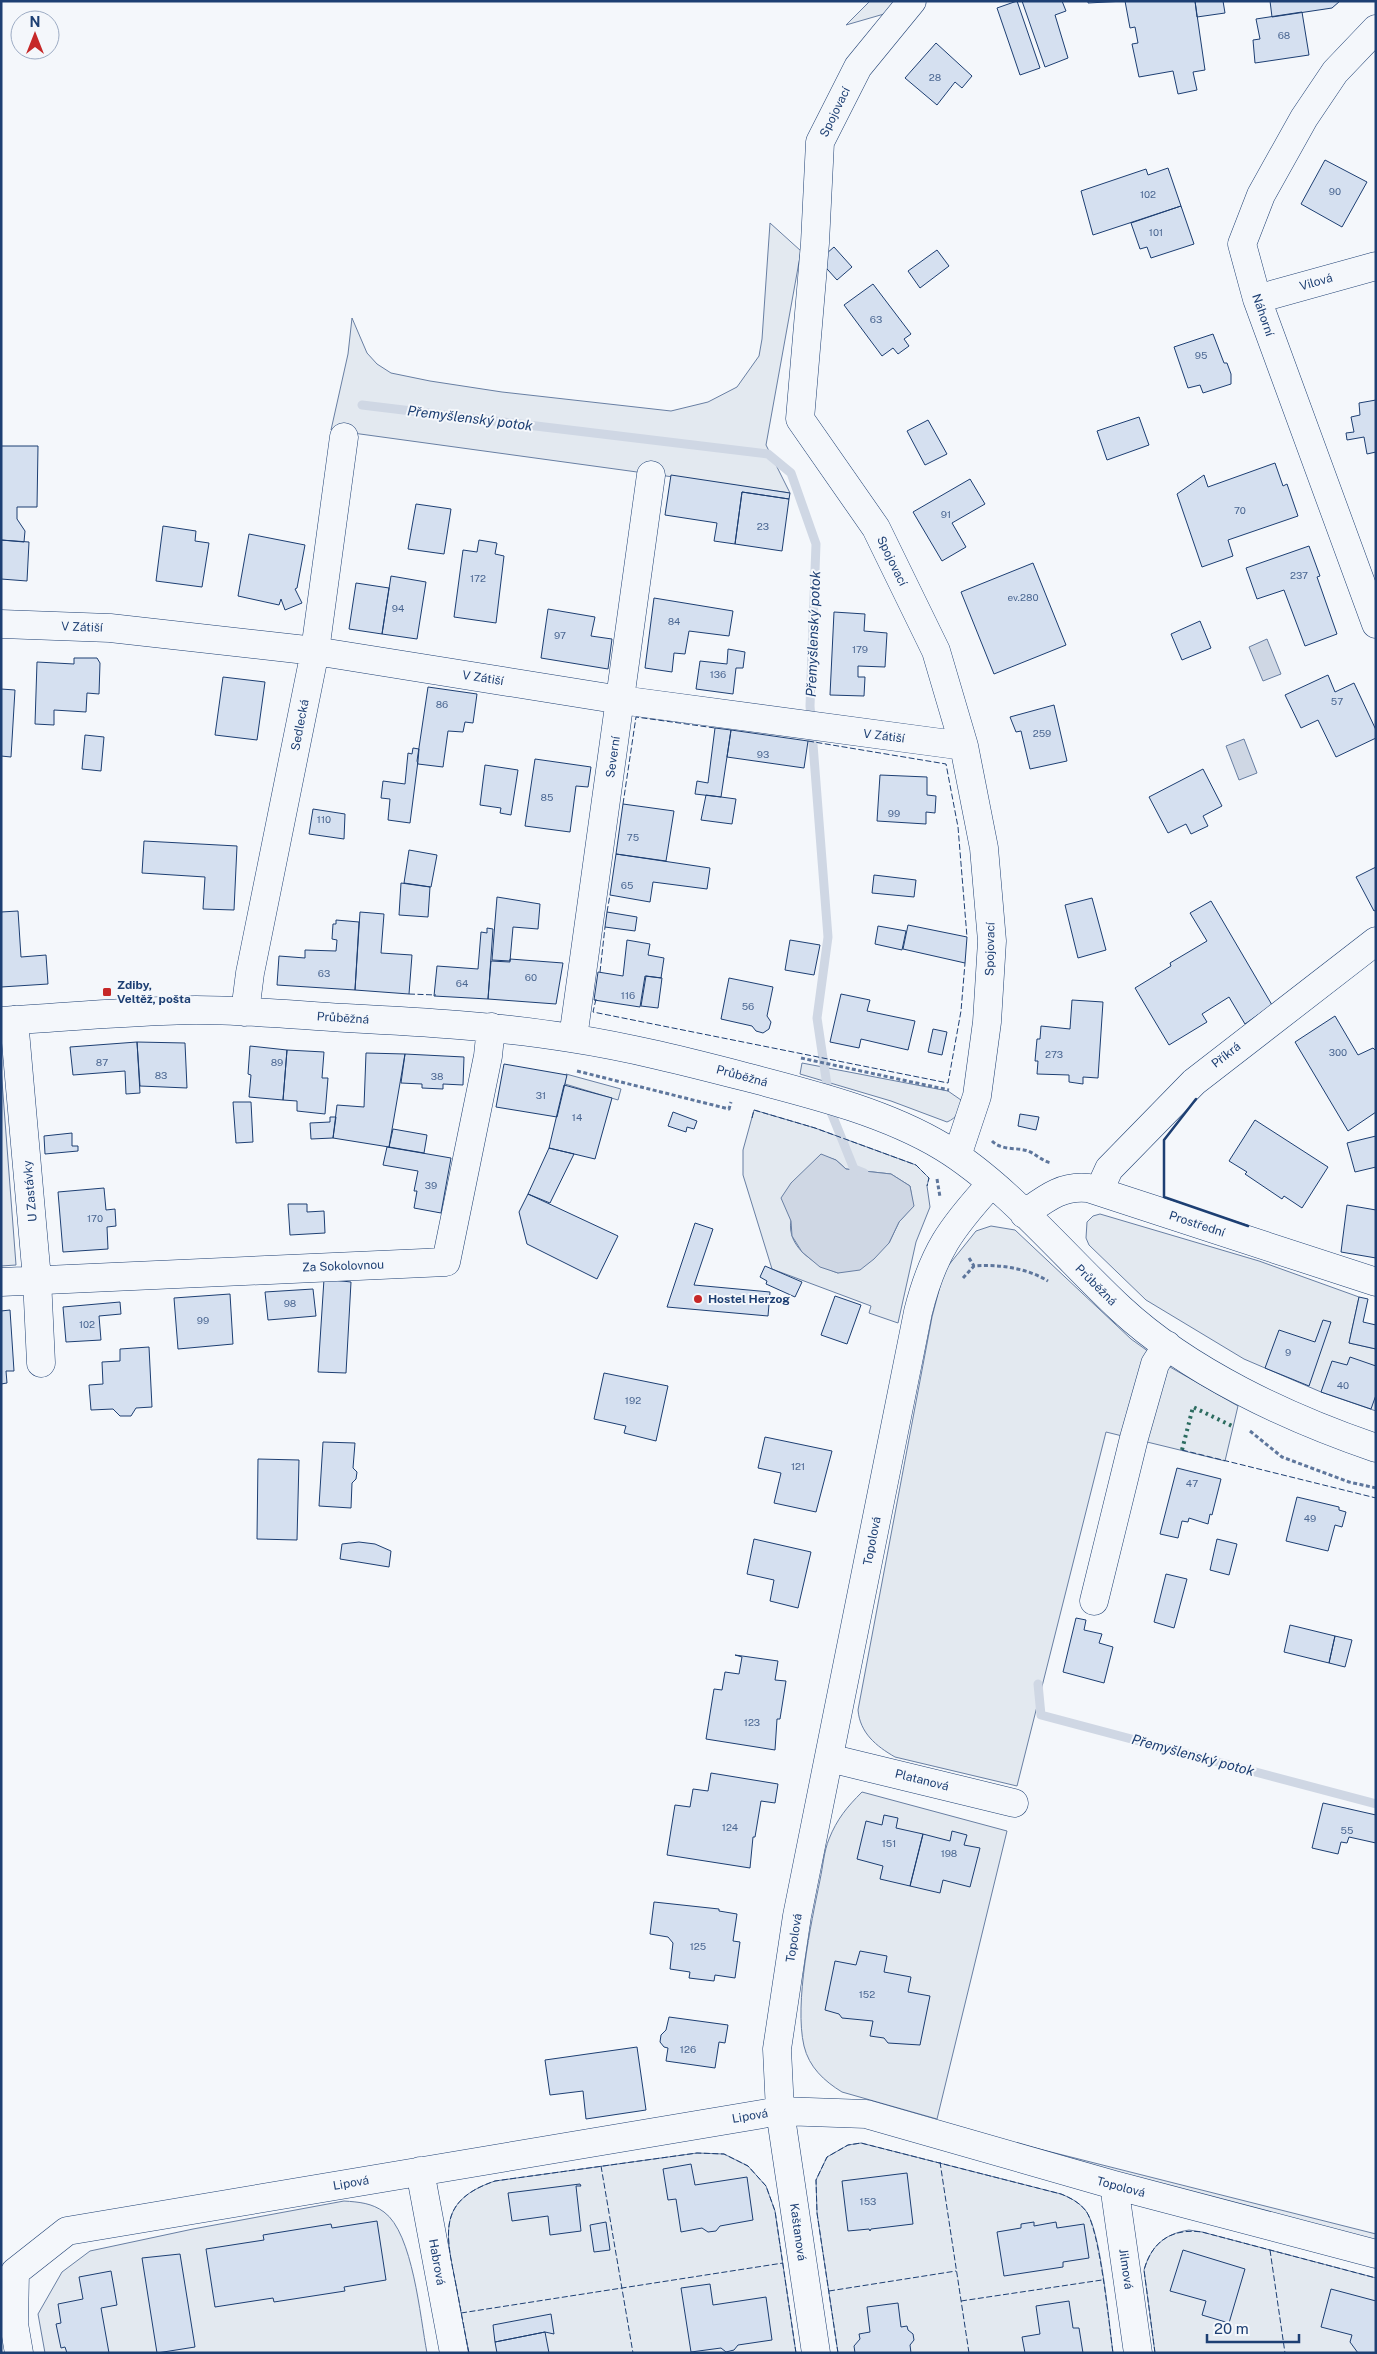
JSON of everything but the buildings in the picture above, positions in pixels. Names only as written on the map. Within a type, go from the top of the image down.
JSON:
[{"type":"street","name":"Spojovací","points":[[912,1],[858,66],[820,142],[815,243],[800,419],[876,528],[936,651],[964,746],[984,848],[992,942],[987,1022],[977,1096],[957,1156]]},
{"type":"street","name":"Náhorní","points":[[1376,29],[1336,72],[1304,118],[1261,194],[1242,244],[1257,299],[1376,624]]},
{"type":"street","name":"Vilová","points":[[1257,299],[1376,266]]},
{"type":"street","name":"Sedlecká","points":[[245,1012],[252,964],[315,651],[344,437]]},
{"type":"street","name":"Severní","points":[[573,1038],[652,475]]},
{"type":"street","name":"V Zátiší","points":[[1,624],[110,628],[315,651],[621,700],[964,746]]},
{"type":"street","name":"Příkrá","points":[[1099,1191],[1109,1169],[1194,1082],[1376,941]]},
{"type":"street","name":"Průběžná","points":[[8,1020],[145,1011],[245,1012],[491,1028],[573,1038],[678,1060],[883,1118],[910,1129],[957,1156],[1024,1214],[1122,1310],[1167,1345],[1208,1372],[1271,1405],[1319,1427],[1376,1448]]},
{"type":"street","name":"U Zastávky","points":[[8,1020],[37,1279],[41,1363]]},
{"type":"street","name":"Za Sokolovnou","points":[[1,1282],[446,1262],[488,1056],[491,1028]]},
{"type":"street","name":"Topolová","points":[[991,1184],[946,1240],[932,1264],[918,1312],[796,1916],[777,2049],[780,2111],[866,2114],[1114,2185],[1376,2254]]},
{"type":"street","name":"Prostřední","points":[[1024,1214],[1055,1193],[1069,1187],[1088,1188],[1376,1282]]},
{"type":"street","points":[[1094,1601],[1134,1438],[1155,1364],[1167,1345]]},
{"type":"street","name":"Platanová","points":[[829,1758],[1014,1803]]},
{"type":"street","name":"Lipová","points":[[19,2353],[14,2324],[15,2272],[67,2231],[780,2111]]},
{"type":"street","name":"Kaštanová","points":[[780,2111],[816,2353]]},
{"type":"street","name":"Habrová","points":[[420,2171],[454,2353]]},
{"type":"street","name":"Jilmová","points":[[1114,2185],[1138,2353]]},
{"type":"path","points":[[803,1059],[956,1092]]},
{"type":"path","points":[[574,1071],[729,1109],[732,1096]]},
{"type":"path","points":[[988,1136],[996,1144],[1029,1151],[1042,1161],[1060,1167]]},
{"type":"path","points":[[937,1176],[940,1203]]},
{"type":"path","points":[[946,1240],[968,1255],[974,1266]]},
{"type":"path","points":[[959,1285],[969,1269],[974,1266],[986,1265],[1029,1272],[1040,1276],[1054,1285]]},
{"type":"shaded area","points":[[870,1],[898,1],[884,14],[846,25]]},
{"type":"shaded area","points":[[770,223],[801,251],[766,445],[790,493],[331,430],[348,354],[352,318],[367,353],[377,364],[391,373],[502,392],[671,411],[708,402],[737,387],[759,356],[762,339]]},
{"type":"shaded area","points":[[1267,639],[1281,674],[1263,681],[1249,647]]},
{"type":"shaded area","points":[[1244,739],[1257,773],[1239,780],[1226,746]]},
{"type":"shaded area","points":[[802,1063],[948,1091],[961,1100],[960,1107],[956,1116],[947,1122],[891,1101],[800,1074]]},
{"type":"shaded area","points":[[1,1068],[16,1265],[1,1266]]},
{"type":"shaded area","points":[[566,1074],[621,1089],[618,1100],[565,1084]]},
{"type":"shaded area","points":[[754,1110],[815,1128],[916,1165],[929,1178],[927,1186],[930,1207],[916,1242],[898,1323],[869,1313],[871,1306],[772,1269],[743,1175],[743,1150]],"holes":[[[821,1155],[836,1160],[846,1169],[891,1174],[910,1186],[913,1206],[899,1222],[889,1243],[838,1273],[804,1254],[793,1239],[791,1230],[791,1220],[804,1179],[812,1165]]]},
{"type":"shaded area","points":[[821,1154],[836,1160],[846,1169],[891,1174],[910,1186],[914,1206],[899,1222],[889,1243],[860,1270],[838,1273],[820,1267],[802,1252],[792,1236],[791,1221],[781,1198],[791,1183]]},
{"type":"shaded area","points":[[1100,1214],[1259,1261],[1359,1297],[1349,1343],[1376,1349],[1376,1411],[1321,1392],[1244,1359],[1146,1300],[1089,1245],[1086,1238],[1087,1222],[1093,1216]]},
{"type":"shaded area","points":[[991,1226],[1015,1230],[1131,1339],[1170,1367],[1238,1406],[1225,1461],[1106,1432],[1017,1786],[895,1757],[870,1738],[862,1726],[858,1710],[932,1317],[944,1271],[976,1231]]},
{"type":"shaded area","points":[[862,1792],[1007,1831],[937,2119],[842,2092],[829,2083],[813,2067],[804,2046],[801,2028],[802,1986],[808,1941],[825,1854],[829,1839],[839,1819]]},
{"type":"shaded area","points":[[936,2123],[1376,2234],[1376,2249]]},
{"type":"shaded area","points":[[861,2143],[1061,2194],[1081,2206],[1086,2211],[1096,2238],[1104,2279],[1113,2353],[838,2353],[817,2213],[816,2180],[827,2157],[848,2145]]},
{"type":"shaded area","points":[[697,2153],[724,2154],[748,2166],[766,2186],[775,2211],[796,2353],[469,2353],[449,2247],[448,2232],[450,2219],[455,2208],[464,2198],[477,2189],[495,2181]]},
{"type":"shaded area","points":[[344,2201],[375,2207],[384,2212],[394,2223],[409,2256],[427,2353],[45,2353],[38,2314],[62,2272],[90,2251],[193,2229]]},
{"type":"shaded area","points":[[1189,2230],[1376,2278],[1376,2353],[1155,2353],[1144,2270],[1150,2254],[1160,2242],[1172,2235]]},
{"type":"waterway","name":"Přemyšlenský potok","points":[[362,405],[768,454],[791,473],[816,544],[810,706],[828,937],[817,1018],[831,1112],[854,1169],[864,1173]]},
{"type":"waterway","name":"Přemyšlenský potok","points":[[1038,1684],[1041,1715],[1376,1804]]},
{"type":"hedge","points":[[1182,1450],[1193,1407],[1232,1426]]},
{"type":"fence","points":[[623,804],[636,717],[715,728]]},
{"type":"fence","points":[[808,741],[946,764],[958,827],[967,937]]},
{"type":"fence","points":[[607,912],[610,895]]},
{"type":"fence","points":[[600,972],[605,927]]},
{"type":"fence","points":[[596,999],[593,1012],[948,1083],[961,1011],[965,963]]},
{"type":"fence","points":[[409,994],[436,995]]},
{"type":"fence","points":[[752,1118],[754,1110],[815,1128],[916,1165],[929,1178],[927,1186]]},
{"type":"fence","points":[[1182,1450],[1376,1498]]},
{"type":"fence","points":[[838,2353],[817,2213],[816,2180],[827,2157],[848,2145],[861,2143],[1061,2194],[1081,2206],[1086,2211],[1096,2238],[1113,2353]]},
{"type":"fence","points":[[469,2353],[449,2247],[448,2232],[450,2219],[455,2208],[464,2198],[477,2189],[495,2181],[697,2153],[724,2154],[748,2166],[766,2186],[775,2211],[796,2353]]},
{"type":"fence","points":[[940,2162],[969,2353]]},
{"type":"fence","points":[[601,2166],[633,2353]]},
{"type":"fence","points":[[1155,2353],[1144,2270],[1152,2251],[1158,2244],[1181,2232],[1202,2232],[1376,2278]]},
{"type":"fence","points":[[1270,2250],[1285,2353]]},
{"type":"fence","points":[[461,2313],[783,2263]]},
{"type":"fence","points":[[829,2291],[956,2271]]},
{"type":"fence","points":[[961,2301],[1102,2280]]},
{"type":"wall","points":[[1196,1099],[1164,1140],[1164,1197],[1248,1226]]},
{"type":"place","name":"Zdiby, Veltěž, pošta","points":[[107,992]]},
{"type":"place","name":"Hostel Herzog","points":[[698,1299]]}]
